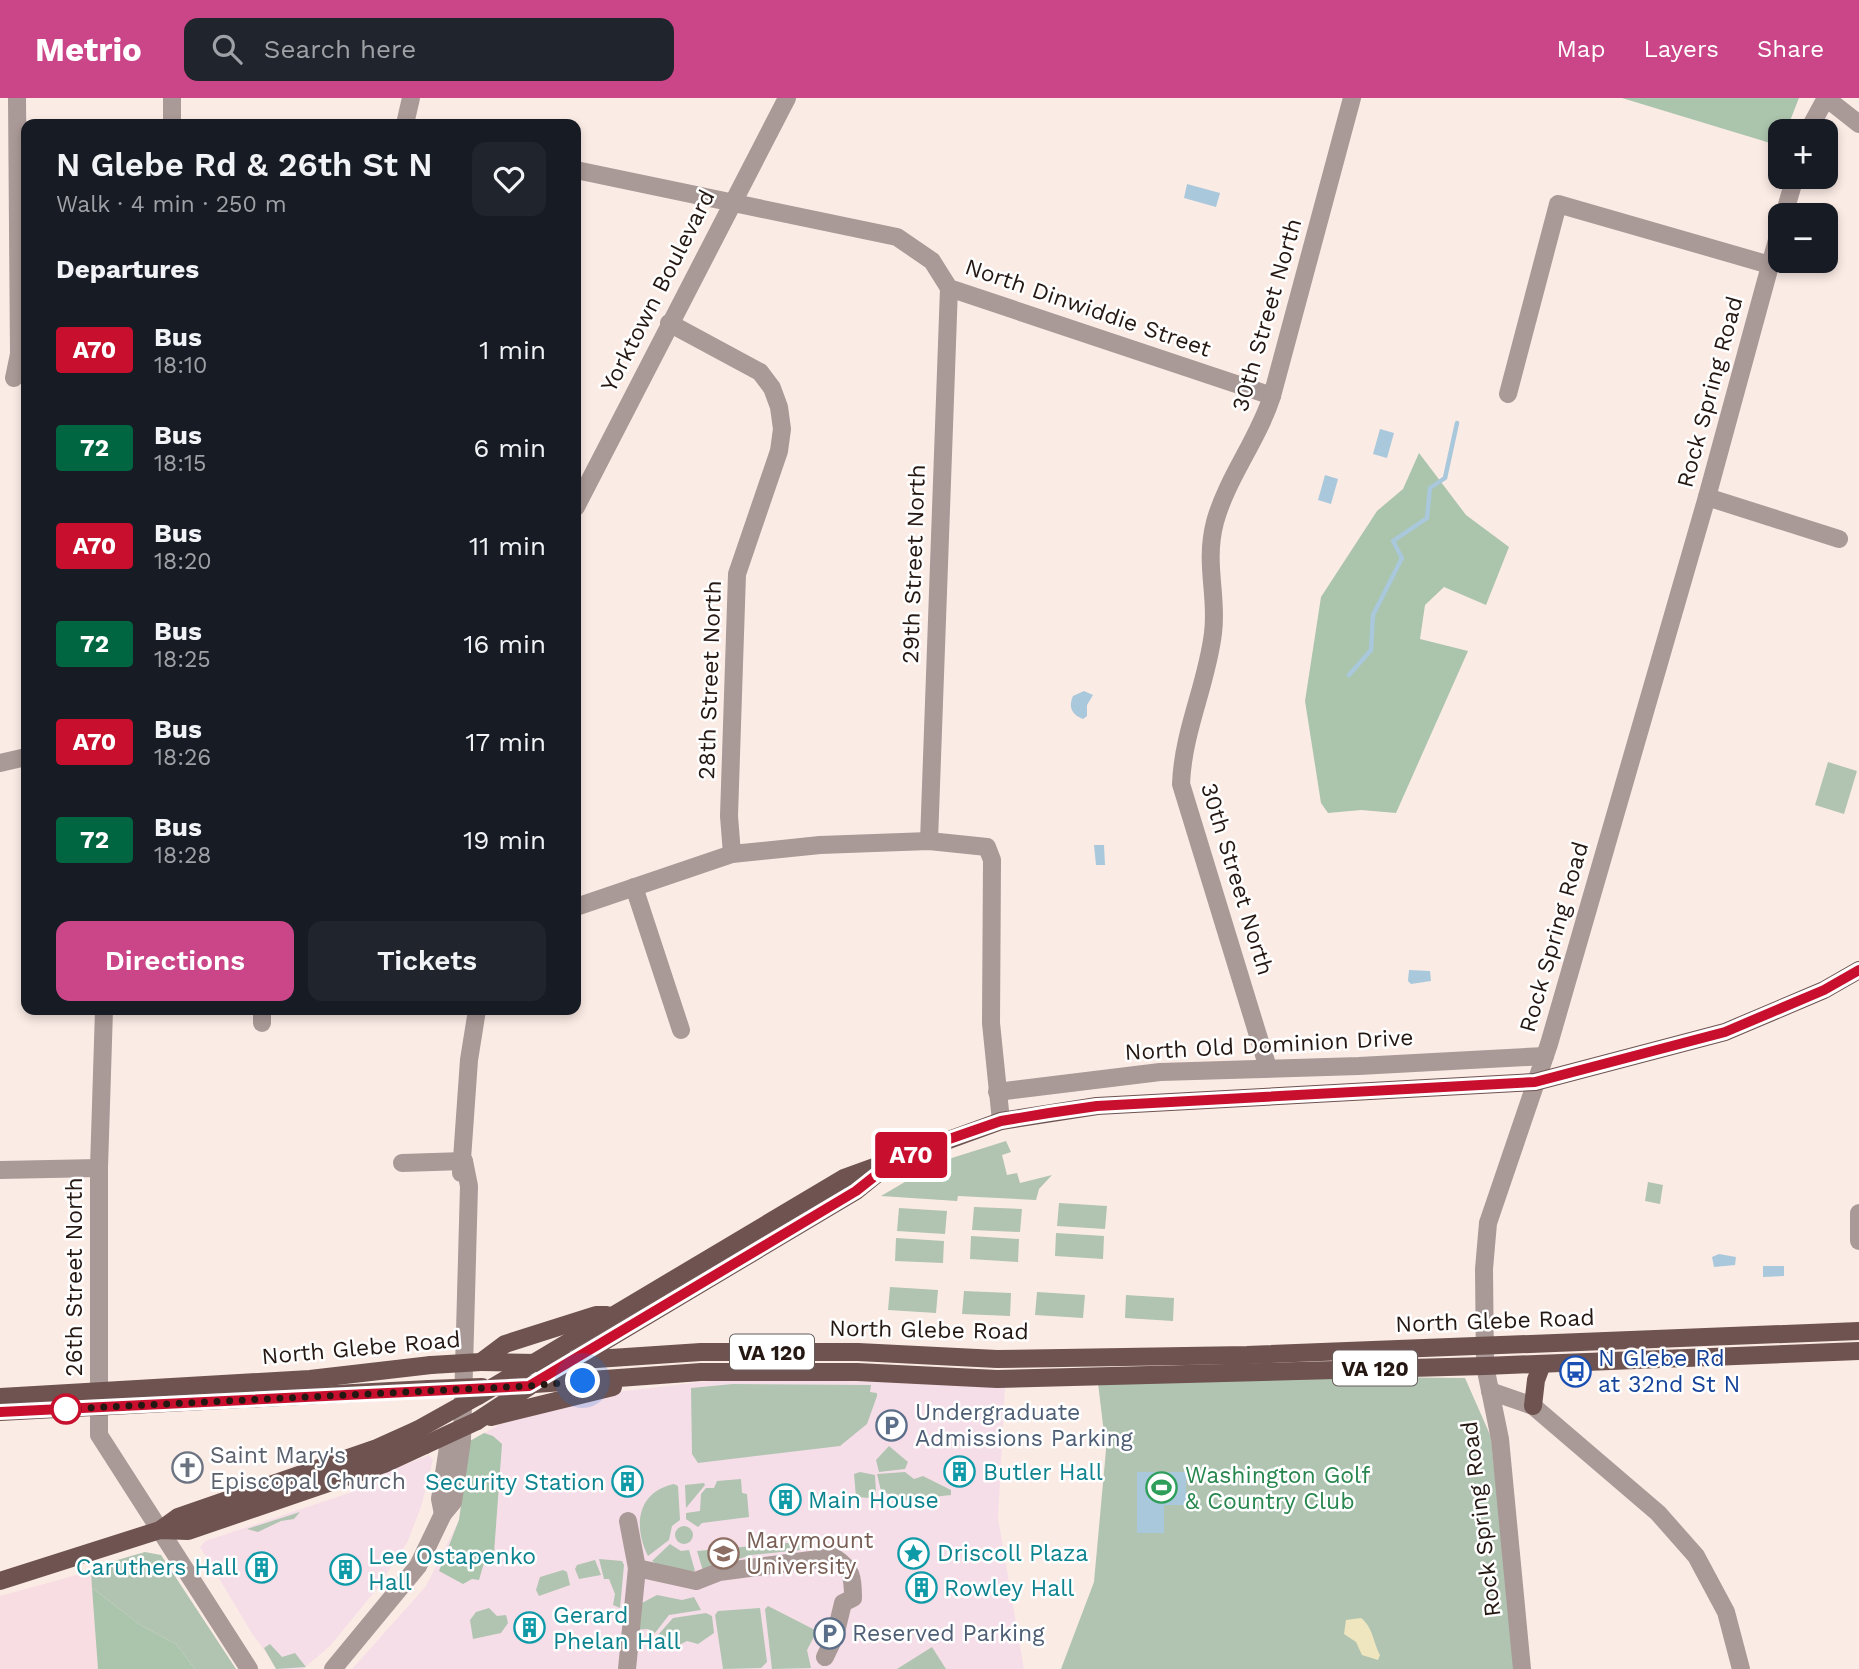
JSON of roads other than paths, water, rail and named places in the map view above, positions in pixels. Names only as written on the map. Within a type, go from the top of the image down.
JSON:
[{"type":"main road","points":[[0,1581],[160,1530],[188,1531],[384,1464],[484,1390],[536,1363],[844,1178],[890,1164],[1001,1121],[1097,1106],[1535,1082],[1725,1032],[1824,990],[1859,970]]},
{"type":"main road","points":[[477,1420],[529,1386],[856,1191],[890,1164]]},
{"type":"main road","points":[[481,1362],[505,1344],[596,1315],[617,1314]]},
{"type":"main road","name":"North Glebe Road","points":[[0,1412],[99,1399],[431,1365],[536,1363],[701,1352],[858,1352],[997,1359],[1485,1347],[1859,1331]]},
{"type":"main road","name":"North Glebe Road","points":[[0,1396],[99,1399],[429,1389],[484,1390],[641,1376],[857,1372],[997,1379],[1485,1366],[1859,1352]]},
{"type":"main road","points":[[1533,1406],[1536,1380],[1542,1364]]},
{"type":"main road","points":[[421,1438],[477,1420],[614,1387],[641,1376]]},
{"type":"street","points":[[14,378],[19,354],[9,256],[17,98]]},
{"type":"street","points":[[172,98],[172,119]]},
{"type":"street","points":[[406,119],[411,98]]},
{"type":"street","name":"Yorktown Boulevard","points":[[581,497],[787,98]]},
{"type":"street","name":"30th Street North","points":[[1268,1068],[1181,783],[1182,756],[1213,632],[1209,552],[1216,520],[1263,423],[1272,396],[1352,98]]},
{"type":"street","points":[[1815,119],[1826,98],[1859,124]]},
{"type":"street","name":"North Dinwiddie Street","points":[[581,171],[850,225],[897,237],[932,261],[949,288],[1272,396]]},
{"type":"street","points":[[1508,394],[1558,204],[1768,264]]},
{"type":"street","name":"Rock Spring Road","points":[[1522,1669],[1500,1439],[1485,1366],[1488,1223],[1545,1056],[1707,497],[1768,272]]},
{"type":"street","name":"29th Street North","points":[[929,841],[949,288]]},
{"type":"street","name":"28th Street North","points":[[669,323],[760,372],[772,388],[779,407],[782,429],[779,451],[737,574],[729,816],[732,854]]},
{"type":"street","points":[[1707,497],[1839,539]]},
{"type":"street","points":[[0,763],[21,758]]},
{"type":"street","points":[[581,904],[732,854],[820,845],[929,841],[974,843],[988,847],[992,860],[991,1023],[1001,1121]]},
{"type":"street","points":[[634,887],[681,1030]]},
{"type":"street","name":"26th Street North","points":[[104,1015],[99,1168],[99,1435],[249,1669]]},
{"type":"street","points":[[333,1669],[422,1560],[443,1514],[440,1499],[450,1445],[459,1185],[464,1161],[469,1060],[476,1015]]},
{"type":"street","name":"North Old Dominion Drive","points":[[997,1092],[1160,1072],[1545,1056]]},
{"type":"street","points":[[402,1163],[464,1161]]},
{"type":"street","points":[[0,1170],[99,1168]]},
{"type":"street","points":[[1859,1213],[1859,1241]]},
{"type":"street","points":[[1490,1391],[1533,1406],[1658,1513],[1696,1556],[1726,1612],[1741,1669]]},
{"type":"street","points":[[627,1669],[637,1568],[628,1521]]},
{"type":"street","points":[[637,1568],[696,1581],[719,1572],[834,1557],[847,1566],[853,1575],[853,1598],[843,1603],[835,1636],[825,1657]]},
{"type":"water","points":[[1187,184],[1220,193],[1216,207],[1184,198]]},
{"type":"water","points":[[1380,429],[1394,433],[1387,458],[1373,454]]},
{"type":"water","points":[[1325,475],[1338,479],[1331,504],[1318,500]]},
{"type":"water","points":[[1084,691],[1093,695],[1087,705],[1087,716],[1083,719],[1074,713],[1071,704],[1073,696]]},
{"type":"water","points":[[1094,845],[1104,845],[1105,865],[1096,865]]},
{"type":"water","points":[[1409,970],[1430,971],[1431,981],[1411,984],[1408,981]]},
{"type":"water","points":[[1719,1254],[1736,1257],[1735,1265],[1714,1267],[1712,1257]]},
{"type":"water","points":[[1763,1266],[1784,1266],[1784,1276],[1763,1277]]},
{"type":"water","name":"Washington Golf & Country Club","points":[[1137,1472],[1186,1472],[1186,1505],[1164,1505],[1164,1533],[1137,1533]]},
{"type":"waterway","points":[[1349,675],[1371,650],[1373,615],[1402,558],[1393,541],[1427,518],[1430,488],[1445,478],[1457,423]]},
{"type":"place","name":"N Glebe Rd at 32nd St N","points":[[1575,1371]]},
{"type":"place","name":"Undergraduate Admissions Parking","points":[[892,1425]]},
{"type":"place","name":"Saint Mary's Episcopal Church","points":[[187,1468]]},
{"type":"place","name":"Butler Hall","points":[[960,1472]]},
{"type":"place","name":"Security Station","points":[[628,1482]]},
{"type":"place","name":"Washington Golf & Country Club","points":[[1162,1488]]},
{"type":"place","name":"Main House","points":[[785,1500]]},
{"type":"place","name":"Marymount University","points":[[723,1553]]},
{"type":"place","name":"Driscoll Plaza","points":[[914,1553]]},
{"type":"place","name":"Caruthers Hall","points":[[261,1567]]},
{"type":"place","name":"Lee Ostapenko Hall","points":[[345,1569]]},
{"type":"place","name":"Rowley Hall","points":[[921,1588]]},
{"type":"place","name":"Gerard Phelan Hall","points":[[530,1628]]},
{"type":"place","name":"Reserved Parking","points":[[829,1633]]}]
